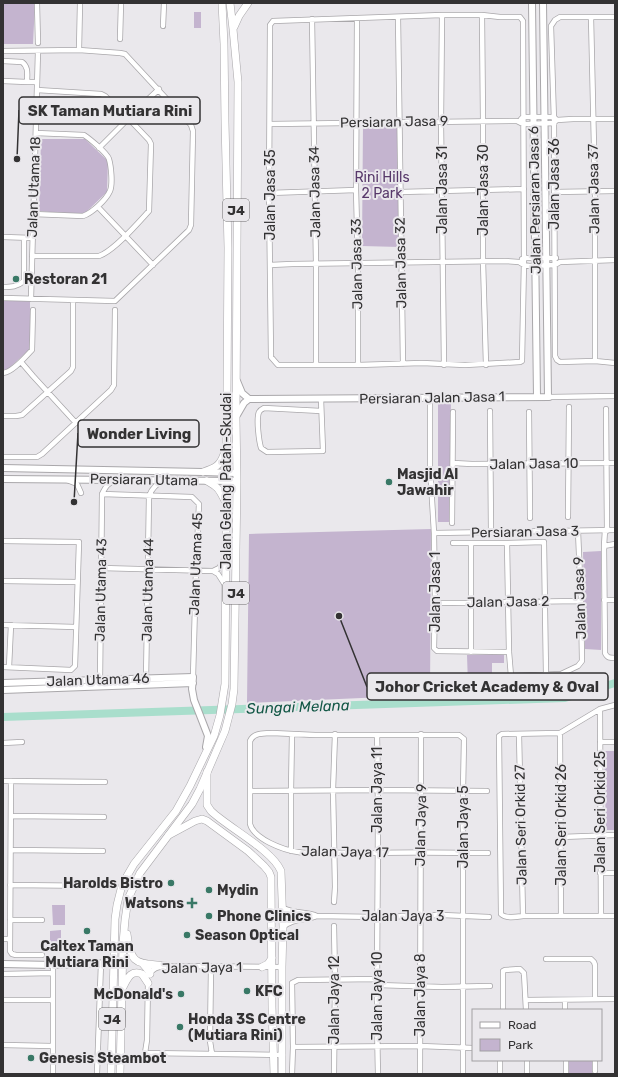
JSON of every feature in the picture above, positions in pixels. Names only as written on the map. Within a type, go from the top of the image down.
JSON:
[{"type":"main road","name":"Jalan Gelang Patah-Skudai","points":[[111,1074],[115,919],[120,889],[134,864],[176,811],[186,795],[214,736],[226,684],[228,248],[222,3]]},
{"type":"main road","name":"Jalan Gelang Patah-Skudai","points":[[120,1074],[123,943],[128,900],[140,873],[192,804],[200,789],[225,731],[230,714],[234,689],[237,481],[236,379],[238,82],[230,3]]},
{"type":"main road","points":[[233,29],[239,16],[248,3]]},
{"type":"main road","points":[[225,122],[229,99],[231,98],[234,99],[237,121]]},
{"type":"main road","points":[[203,472],[215,468],[221,462],[226,447]]},
{"type":"main road","points":[[206,481],[216,486],[226,503]]},
{"type":"main road","points":[[207,772],[207,805],[211,811],[275,861],[281,871],[283,908],[282,1074]]},
{"type":"main road","points":[[169,835],[195,821],[202,819],[207,821],[248,851],[264,866],[271,876],[274,1074]]},
{"type":"main road","points":[[248,851],[250,845],[255,845]]},
{"type":"main road","points":[[125,920],[128,947],[135,960],[143,964],[167,966]]},
{"type":"main road","points":[[262,967],[270,963],[272,956]]},
{"type":"main road","points":[[143,964],[150,974]]},
{"type":"main road","points":[[122,990],[130,976],[136,972],[142,974],[148,983]]},
{"type":"street","points":[[37,3],[38,42]]},
{"type":"street","points":[[79,50],[80,3]]},
{"type":"street","points":[[120,39],[121,3]]},
{"type":"street","points":[[163,26],[164,3]]},
{"type":"street","name":"Jalan Persiaran Jasa 6","points":[[532,3],[537,397]]},
{"type":"street","name":"Jalan Persiaran Jasa 6","points":[[543,3],[548,397]]},
{"type":"street","name":"Jalan Jasa 31","points":[[442,15],[441,122],[444,365]]},
{"type":"street","points":[[312,19],[482,15],[520,17],[523,20],[523,359],[520,362],[486,365],[444,365],[422,363],[316,365]]},
{"type":"street","name":"Jalan Jasa 30","points":[[482,15],[482,190],[486,365]]},
{"type":"street","name":"Jalan Jasa 32","points":[[398,17],[403,364]]},
{"type":"street","name":"Jalan Jasa 36","points":[[591,17],[560,17],[554,20],[551,26],[555,120],[555,356],[560,362],[595,361]]},
{"type":"street","points":[[591,17],[615,18]]},
{"type":"street","name":"Jalan Jasa 37","points":[[591,17],[595,361]]},
{"type":"street","name":"Jalan Jasa 35","points":[[312,19],[273,21],[270,25],[270,357],[278,365],[316,365]]},
{"type":"street","name":"Jalan Jasa 34","points":[[312,19],[316,365]]},
{"type":"street","name":"Jalan Jasa 33","points":[[357,19],[356,190],[358,365]]},
{"type":"street","points":[[3,51],[79,50],[120,52],[125,54],[191,125],[193,131],[190,230],[115,301],[3,298]]},
{"type":"street","name":"Jalan Utama 18","points":[[31,299],[38,51]]},
{"type":"street","points":[[3,61],[22,62],[25,64],[27,68],[27,82]]},
{"type":"street","points":[[3,81],[37,82]]},
{"type":"street","points":[[99,148],[159,89]]},
{"type":"street","points":[[32,256],[99,256],[104,254],[126,235],[148,211],[151,144],[128,118],[101,94],[37,90]]},
{"type":"street","points":[[523,117],[534,120],[615,119]]},
{"type":"street","points":[[523,117],[518,121],[523,124]]},
{"type":"street","points":[[523,124],[534,120]]},
{"type":"street","name":"Persiaran Jasa 9","points":[[270,124],[518,121]]},
{"type":"street","points":[[34,214],[83,216],[98,207],[110,192],[111,188],[109,158],[91,140],[84,135],[36,133]]},
{"type":"street","points":[[400,192],[524,189]]},
{"type":"street","points":[[269,193],[356,190]]},
{"type":"street","points":[[554,192],[615,191]]},
{"type":"street","points":[[98,207],[153,265]]},
{"type":"street","points":[[3,237],[33,238]]},
{"type":"street","points":[[3,287],[15,287],[24,281],[24,238]]},
{"type":"street","points":[[519,262],[524,258],[555,258],[560,262]]},
{"type":"street","points":[[270,265],[483,261],[519,262],[524,265],[546,266],[555,265],[560,262],[615,260]]},
{"type":"street","points":[[3,416],[22,415],[71,371],[73,367],[73,300]]},
{"type":"street","points":[[3,373],[7,372],[21,362],[32,350],[33,310]]},
{"type":"street","points":[[3,457],[36,457],[42,454],[111,390],[114,385],[115,310]]},
{"type":"street","points":[[595,361],[615,363]]},
{"type":"street","points":[[21,362],[76,423]]},
{"type":"street","points":[[236,379],[242,393],[249,399],[244,403],[236,418]]},
{"type":"street","name":"Persiaran Jalan Jasa 1","points":[[249,399],[615,396]]},
{"type":"street","name":"Jalan Jasa 1","points":[[430,398],[430,466],[434,533],[434,648],[437,652],[472,652]]},
{"type":"street","points":[[321,399],[322,451],[267,452],[261,448],[259,440],[258,415],[264,408],[321,411]]},
{"type":"street","points":[[568,407],[568,517]]},
{"type":"street","points":[[606,409],[607,463],[606,530],[604,546],[606,656],[608,658],[615,658]]},
{"type":"street","points":[[490,411],[491,532]]},
{"type":"street","points":[[452,523],[453,412]]},
{"type":"street","points":[[530,412],[530,518]]},
{"type":"street","name":"Jalan Jasa 10","points":[[453,463],[615,463]]},
{"type":"street","name":"Persiaran Utama","points":[[3,468],[236,473]]},
{"type":"street","name":"Persiaran Utama","points":[[3,479],[237,481]]},
{"type":"street","points":[[65,480],[77,484],[81,493]]},
{"type":"street","points":[[102,494],[109,484],[113,481],[119,480]]},
{"type":"street","points":[[150,496],[152,489],[158,483],[167,481]]},
{"type":"street","name":"Jalan Utama 45","points":[[102,494],[192,497],[199,504],[193,680]]},
{"type":"street","name":"Jalan Utama 43","points":[[100,686],[102,494]]},
{"type":"street","name":"Jalan Utama 44","points":[[146,681],[150,496]]},
{"type":"street","name":"Persiaran Jasa 3","points":[[434,533],[615,530]]},
{"type":"street","name":"Jalan Jasa 9","points":[[546,675],[561,674],[580,664],[582,661],[578,531]]},
{"type":"street","points":[[3,540],[79,542],[75,666],[71,670],[3,667]]},
{"type":"street","points":[[453,543],[507,544],[544,542],[546,675],[511,676],[509,652],[507,544]]},
{"type":"street","points":[[471,543],[472,652],[509,652]]},
{"type":"street","points":[[604,546],[615,544]]},
{"type":"street","points":[[213,571],[219,568],[226,555]]},
{"type":"street","points":[[101,568],[213,571],[218,574],[226,586]]},
{"type":"street","points":[[3,581],[77,582]]},
{"type":"street","points":[[604,600],[615,600]]},
{"type":"street","name":"Jalan Jasa 2","points":[[435,603],[581,601]]},
{"type":"street","points":[[3,625],[76,627]]},
{"type":"street","points":[[9,667],[11,625]]},
{"type":"street","name":"Jalan Utama 46","points":[[3,683],[100,680],[193,680]]},
{"type":"street","points":[[193,680],[192,689],[194,700],[208,736],[203,759]]},
{"type":"street","name":"Jalan Utama 46","points":[[3,690],[100,686],[146,681]]},
{"type":"street","points":[[615,705],[600,709],[560,734],[502,734],[499,736],[501,914],[504,917],[615,916]]},
{"type":"street","name":"Jalan Seri Orkid 25","points":[[600,709],[601,916]]},
{"type":"street","name":"Jalan Jaya 17","points":[[292,734],[257,734],[250,741],[250,824],[251,828],[258,835],[270,843],[291,851],[314,853],[488,853]]},
{"type":"street","points":[[291,851],[292,734],[421,734]]},
{"type":"street","points":[[334,902],[333,790],[335,734]]},
{"type":"street","name":"Jalan Jaya 5","points":[[421,734],[459,735],[464,739],[463,1074]]},
{"type":"street","name":"Jalan Jaya 9","points":[[420,916],[421,734]]},
{"type":"street","name":"Jalan Seri Orkid 27","points":[[519,734],[523,916]]},
{"type":"street","name":"Jalan Seri Orkid 26","points":[[560,734],[561,916]]},
{"type":"street","name":"Jalan Jaya 11","points":[[377,735],[377,917]]},
{"type":"street","points":[[3,743],[22,742]]},
{"type":"street","points":[[600,742],[615,742]]},
{"type":"street","points":[[3,781],[105,782]]},
{"type":"street","points":[[11,781],[10,951],[12,954],[16,955],[42,955]]},
{"type":"street","points":[[251,791],[487,791]]},
{"type":"street","points":[[11,816],[104,816]]},
{"type":"street","points":[[561,837],[615,835]]},
{"type":"street","points":[[11,850],[103,851]]},
{"type":"street","points":[[600,873],[615,873]]},
{"type":"street","points":[[10,885],[104,886]]},
{"type":"street","points":[[283,908],[291,912],[317,916]]},
{"type":"street","points":[[283,926],[290,921],[310,919],[317,916]]},
{"type":"street","name":"Jalan Jaya 3","points":[[317,916],[489,917]]},
{"type":"street","name":"Jalan Jaya 8","points":[[420,916],[420,1074]]},
{"type":"street","name":"Jalan Jaya 10","points":[[377,917],[378,1074]]},
{"type":"street","points":[[10,920],[42,920]]},
{"type":"street","name":"Jalan Jaya 12","points":[[334,926],[334,1074]]},
{"type":"street","points":[[3,939],[10,939]]},
{"type":"street","points":[[546,959],[593,960],[595,966],[594,999]]},
{"type":"street","points":[[97,1074],[101,963]]},
{"type":"street","points":[[3,964],[53,965],[113,963]]},
{"type":"street","points":[[53,965],[53,1074]]},
{"type":"street","name":"Jalan Jaya 1","points":[[282,967],[167,966],[154,968],[150,974],[148,983],[147,1040],[145,1053],[283,1055]]},
{"type":"street","points":[[211,967],[210,1041],[212,1054]]},
{"type":"street","points":[[503,1009],[503,971],[520,969],[524,973],[526,1009]]},
{"type":"street","points":[[3,974],[53,973]]},
{"type":"street","points":[[292,1074],[292,983],[295,981],[335,979],[378,979]]},
{"type":"street","points":[[377,985],[490,986]]},
{"type":"street","points":[[526,1000],[615,999]]},
{"type":"street","points":[[3,1000],[52,1000]]},
{"type":"street","points":[[565,1000],[565,1009]]},
{"type":"street","points":[[206,1054],[210,1041]]},
{"type":"street","points":[[3,1045],[52,1046]]},
{"type":"street","points":[[293,1047],[420,1046],[472,1048]]},
{"type":"street","points":[[500,1061],[500,1074]]},
{"type":"street","points":[[527,1061],[527,1074]]},
{"type":"street","points":[[566,1061],[566,1074]]},
{"type":"street","points":[[595,1061],[595,1071]]},
{"type":"green space","points":[[3,3],[35,3],[33,44],[3,44]]},
{"type":"green space","points":[[194,12],[201,12],[201,28],[194,28]]},
{"type":"green space","name":"Rini Hills 2 Park","points":[[401,123],[400,247],[362,246],[363,124]]},
{"type":"green space","points":[[41,139],[85,139],[108,161],[107,192],[83,215],[39,211]]},
{"type":"green space","points":[[3,301],[30,301],[30,349],[7,370],[3,370]]},
{"type":"green space","points":[[451,400],[449,522],[438,522],[438,401]]},
{"type":"green space","points":[[431,529],[430,695],[247,703],[249,534]]},
{"type":"green space","points":[[601,551],[601,650],[585,649],[583,552]]},
{"type":"green space","points":[[504,654],[504,663],[492,663],[492,677],[502,676],[502,682],[468,685],[467,655]]},
{"type":"green space","points":[[604,751],[615,751],[615,830],[606,830]]},
{"type":"green space","points":[[52,905],[65,905],[65,925],[53,925]]},
{"type":"green space","points":[[61,930],[61,942],[50,943],[50,931]]},
{"type":"green space","points":[[569,1061],[592,1061],[592,1074],[569,1074]]},
{"type":"waterway","name":"Sungai Melana","points":[[3,717],[565,698],[615,683]]},
{"type":"place","name":"SK Taman Mutiara Rini","points":[[17,159]]},
{"type":"place","name":"Restoran 21","points":[[16,279]]},
{"type":"place","name":"Masjid Al Jawahir","points":[[389,482]]},
{"type":"place","name":"Wonder Living","points":[[74,502]]},
{"type":"place","name":"Johor Cricket Academy & Oval","points":[[339,616]]},
{"type":"place","name":"Harolds Bistro","points":[[171,883]]},
{"type":"place","name":"Mydin","points":[[209,890]]},
{"type":"place","name":"Watsons","points":[[192,903]]},
{"type":"place","name":"Phone Clinics","points":[[209,916]]},
{"type":"place","name":"Caltex Taman Mutiara Rini","points":[[87,931]]},
{"type":"place","name":"Season Optical","points":[[187,935]]},
{"type":"place","name":"KFC","points":[[247,991]]},
{"type":"place","name":"McDonald's","points":[[181,994]]},
{"type":"place","name":"Honda 3S Centre (Mutiara Rini)","points":[[180,1027]]},
{"type":"place","name":"Genesis Steambot","points":[[31,1058]]}]
